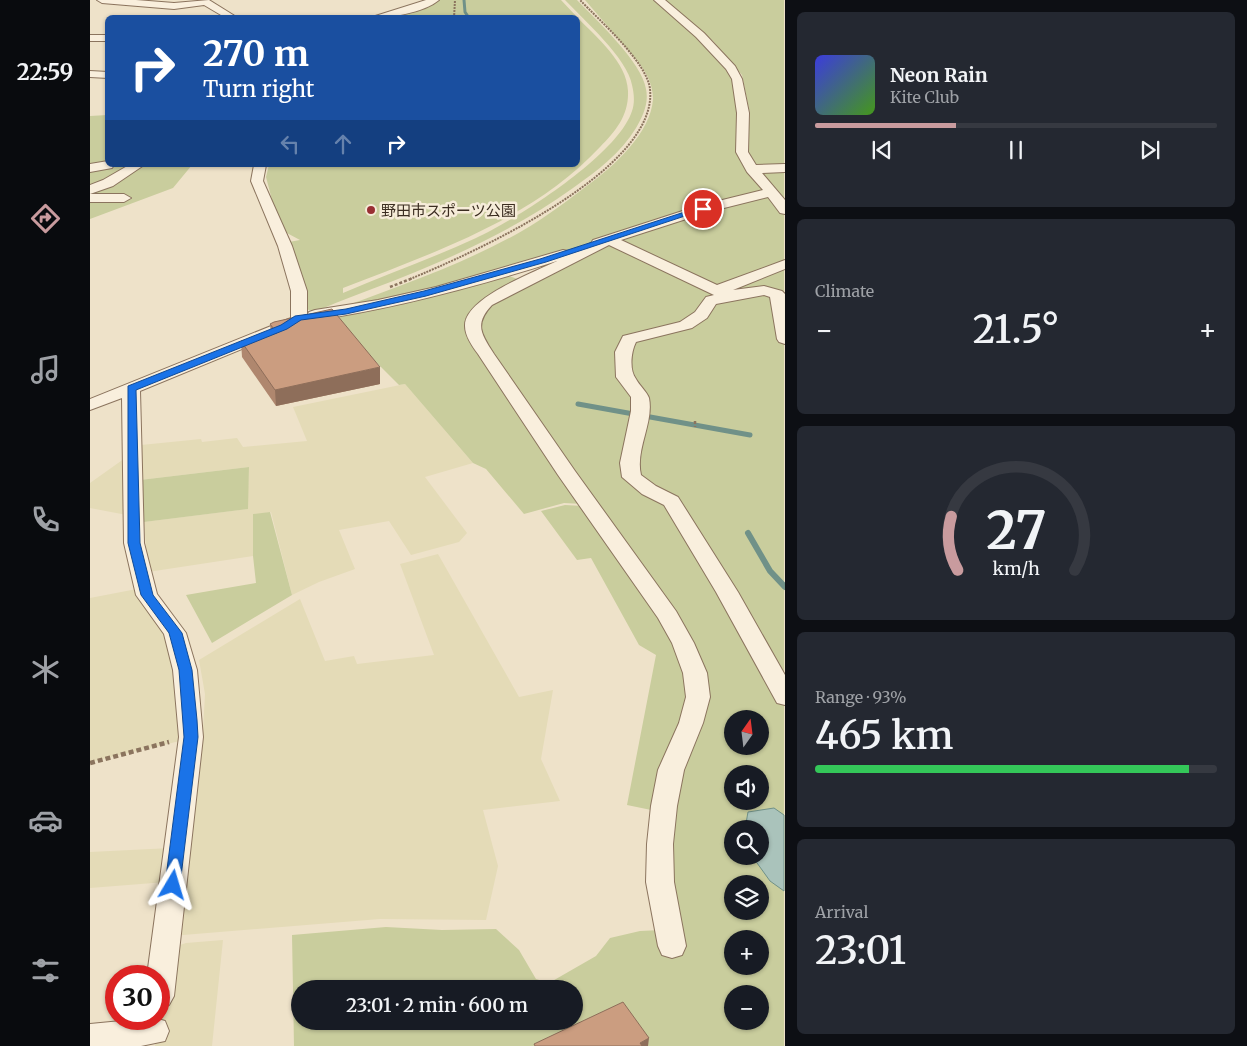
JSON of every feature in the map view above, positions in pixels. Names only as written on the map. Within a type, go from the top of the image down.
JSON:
[{"type":"street","points":[[102,0],[174,6],[204,1],[229,15]]},
{"type":"street","points":[[385,15],[413,8],[434,0]]},
{"type":"street","points":[[659,0],[700,35],[731,68],[737,79],[743,113],[742,152],[752,169],[778,192],[784,210]]},
{"type":"street","points":[[160,15],[174,6]]},
{"type":"street","points":[[90,74],[105,75]]},
{"type":"street","points":[[90,168],[105,166]]},
{"type":"street","points":[[90,190],[108,184],[135,167]]},
{"type":"street","points":[[260,167],[257,181],[285,246],[299,291],[298,318]]},
{"type":"street","points":[[752,169],[784,168]]},
{"type":"street","points":[[90,405],[284,327],[298,318],[396,301],[503,272],[703,209],[778,192]]},
{"type":"street","points":[[90,198],[124,198]]},
{"type":"street","points":[[609,240],[527,283],[497,296],[480,308],[472,320],[473,334],[568,475],[668,616],[683,642],[695,673],[698,696],[691,723],[671,770],[664,806],[660,844],[660,882],[672,946]]},
{"type":"street","points":[[609,240],[717,291],[736,295]]},
{"type":"street","points":[[717,291],[784,264]]},
{"type":"street","points":[[503,272],[524,279],[527,283]]},
{"type":"street","points":[[784,339],[777,294],[762,289],[711,300],[701,315],[686,325],[629,339],[623,352],[625,377],[640,398],[640,413],[629,463],[632,477],[649,490],[671,501],[727,592],[784,697]]},
{"type":"street","points":[[315,315],[342,305]]},
{"type":"street","points":[[131,388],[134,543],[147,595],[175,633],[186,670],[191,737],[163,965]]},
{"type":"street","points":[[90,1038],[155,1032]]},
{"type":"path","points":[[454,15],[455,0]]},
{"type":"path","points":[[386,288],[459,258],[526,224],[608,166],[635,135],[650,100],[650,88],[646,78],[642,69],[616,38],[580,0]]},
{"type":"path","points":[[695,421],[695,427]]},
{"type":"path","points":[[90,763],[191,737]]},
{"type":"shaded area","points":[[405,384],[473,463],[425,477],[467,533],[459,542],[411,555],[389,521],[339,530],[355,569],[319,582],[292,595],[271,512],[253,515],[253,556],[148,572],[144,522],[247,509],[249,467],[140,480],[141,445],[201,439],[202,442],[237,438],[243,447],[307,441],[293,407]]},
{"type":"shaded area","points":[[128,456],[132,516],[90,508],[90,483]]},
{"type":"shaded area","points":[[438,554],[519,697],[553,690],[541,759],[560,801],[483,810],[498,866],[486,920],[380,919],[183,935],[176,933],[184,853],[203,731],[205,694],[199,660],[300,599],[325,661],[354,656],[357,664],[434,655],[400,564]]},
{"type":"shaded area","points":[[142,588],[176,646],[180,741],[90,762],[90,598]]},
{"type":"shaded area","points":[[171,848],[166,882],[90,888],[90,852]]},
{"type":"shaded area","points":[[223,940],[212,1046],[155,1046],[158,1030],[170,1030],[170,968],[174,947],[186,943]]},
{"type":"green space","points":[[437,0],[561,0],[575,15],[384,15]]},
{"type":"green space","points":[[565,0],[577,0],[617,42],[643,78],[647,94],[645,109],[636,128],[623,146],[600,168],[553,202],[491,238],[425,268],[315,312],[306,309],[306,288],[289,242],[300,240],[285,232],[277,219],[266,177],[268,167],[578,167],[544,194],[513,214],[446,247],[343,288],[343,293],[476,238],[540,201],[587,166],[623,128],[632,111],[634,98],[629,75],[614,52]]},
{"type":"green space","points":[[585,0],[657,0],[698,35],[731,72],[740,114],[737,144],[766,190],[505,270],[433,289],[329,312],[403,285],[476,255],[522,231],[598,178],[629,148],[646,124],[651,112],[652,88],[648,77],[639,63]]},
{"type":"green space","points":[[665,0],[784,0],[784,167],[755,167],[746,151],[750,114],[742,75],[713,41]]},
{"type":"green space","points":[[580,20],[616,60],[626,80],[628,91],[624,115],[611,135],[580,166]]},
{"type":"green space","points":[[105,115],[105,167],[190,167],[173,188],[90,219],[90,116]]},
{"type":"green space","points":[[784,169],[784,205],[757,171]]},
{"type":"green space","points":[[771,195],[784,215],[784,261],[718,288],[614,240],[685,216]]},
{"type":"green space","points":[[605,243],[716,294],[784,265],[784,1046],[294,1046],[294,1030],[583,1030],[583,980],[554,980],[596,956],[610,938],[640,931],[661,930],[669,822],[703,681],[477,334],[486,307]]},
{"type":"green space","points":[[507,275],[520,280],[467,319],[583,504],[564,503],[524,514],[486,469],[473,463],[405,384],[399,385],[336,322],[333,315]]},
{"type":"green space","points":[[249,467],[248,509],[144,522],[140,480]]},
{"type":"green space","points":[[565,505],[583,506],[668,628],[690,685],[656,811],[627,805],[656,655],[639,645],[591,558],[577,560],[541,511]]},
{"type":"green space","points":[[270,512],[292,595],[212,643],[186,595],[256,583],[253,556],[253,514]]},
{"type":"green space","points":[[386,927],[442,930],[496,929],[519,950],[536,979],[539,980],[293,980],[292,935]]},
{"type":"water","points":[[774,808],[784,815],[784,891],[770,881],[769,875],[766,875],[758,865],[769,865],[769,820],[747,820],[748,812]]},
{"type":"building","points":[[332,309],[380,367],[275,390],[241,341],[277,333],[270,324],[274,322]]},
{"type":"building","points":[[623,1002],[649,1038],[640,1043],[642,1046],[535,1046],[534,1044],[564,1030],[583,1030],[583,1021]]},
{"type":"waterway","points":[[464,0],[467,15]]},
{"type":"waterway","points":[[578,404],[750,435]]},
{"type":"waterway","points":[[748,533],[770,571],[785,587]]},
{"type":"place","name":"野田市スポーツ公園","points":[[371,210]]},
{"type":"route","points":[[173,885],[191,737],[186,670],[175,633],[147,595],[134,543],[131,388],[284,327],[295,322],[298,318],[384,304],[426,294],[543,261],[703,209]]}]
